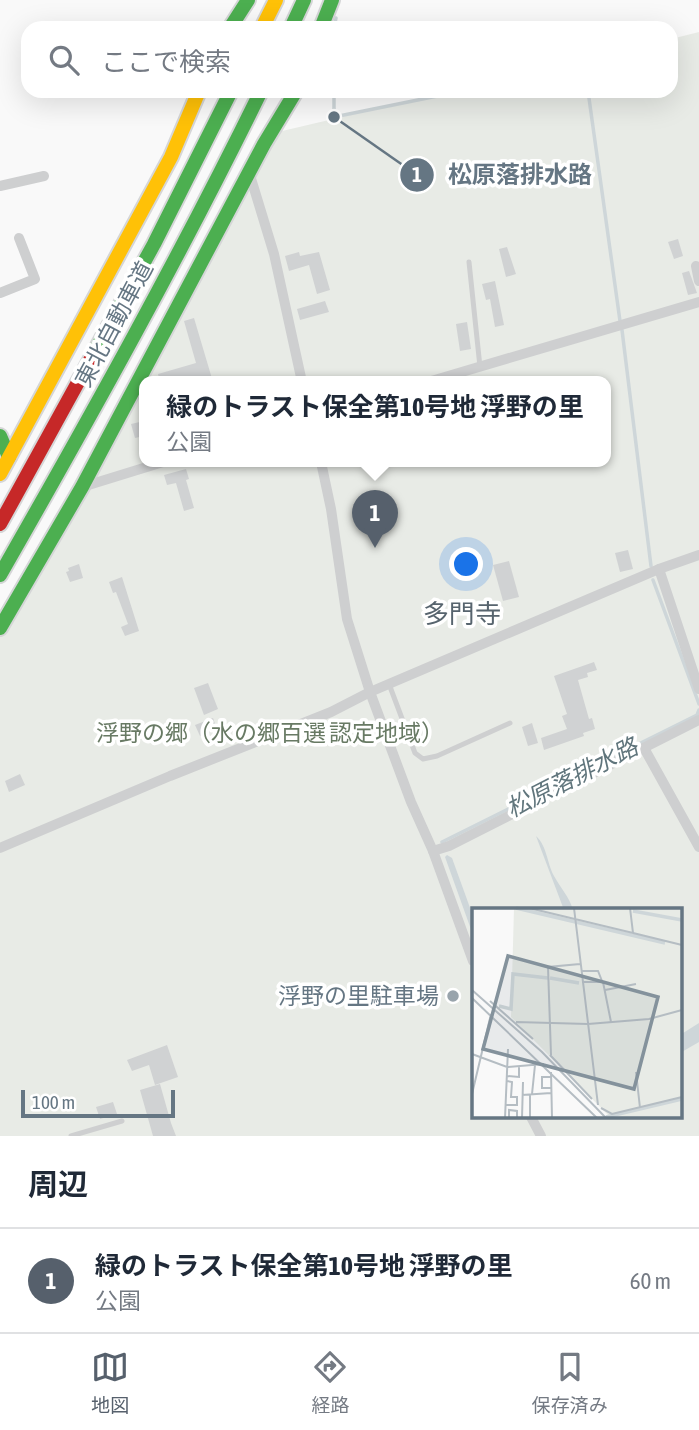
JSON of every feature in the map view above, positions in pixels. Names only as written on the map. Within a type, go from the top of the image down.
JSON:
[{"type":"main road","points":[[234,21],[248,0]]},
{"type":"main road","points":[[266,21],[276,0]]},
{"type":"main road","points":[[294,21],[304,0]]},
{"type":"main road","points":[[324,21],[332,0]]},
{"type":"main road","points":[[0,474],[171,157],[196,98]]},
{"type":"main road","name":"東北自動車道","points":[[0,524],[154,244],[227,98]]},
{"type":"main road","name":"東北自動車道","points":[[0,575],[139,326],[257,98]]},
{"type":"main road","points":[[141,376],[249,172],[292,98]]},
{"type":"main road","points":[[0,628],[82,487],[139,379]]},
{"type":"main road","points":[[0,436],[9,457]]},
{"type":"street","points":[[249,172],[274,254],[301,376]]},
{"type":"street","points":[[0,186],[44,176]]},
{"type":"street","points":[[0,293],[35,279],[19,238]]},
{"type":"street","points":[[696,266],[699,281]]},
{"type":"street","points":[[450,376],[699,302]]},
{"type":"street","points":[[82,487],[147,467]]},
{"type":"street","points":[[322,467],[347,620],[370,692],[472,958]]},
{"type":"street","points":[[0,848],[331,712],[370,692],[659,569],[699,555]]},
{"type":"street","points":[[659,569],[699,689]]},
{"type":"street","points":[[433,851],[449,846],[699,720]]},
{"type":"street","points":[[644,748],[699,847]]},
{"type":"street","points":[[532,1118],[541,1136]]},
{"type":"lane","points":[[469,262],[480,368]]},
{"type":"lane","points":[[389,684],[415,753],[423,759],[436,756],[510,723]]},
{"type":"lane","points":[[71,1136],[122,1121]]},
{"type":"green space","name":"浮野の郷（水の郷百選 認定地域）","points":[[699,32],[699,1136],[0,1136],[0,611],[278,132],[422,98],[678,98],[678,37]]},
{"type":"shaded area","points":[[536,836],[572,908],[563,908]]},
{"type":"shaded area","points":[[447,855],[452,858],[472,913],[472,932],[445,857]]},
{"type":"shaded area","points":[[699,1023],[699,1042],[682,1052],[682,1034]]},
{"type":"building","points":[[678,239],[683,256],[674,259],[668,242]]},
{"type":"building","points":[[507,247],[516,274],[506,277],[499,249]]},
{"type":"building","points":[[299,252],[300,256],[319,252],[330,290],[317,294],[309,265],[289,271],[285,256]]},
{"type":"building","points":[[689,271],[697,293],[688,295],[682,273]]},
{"type":"building","points":[[495,281],[504,325],[495,327],[490,299],[486,300],[482,284]]},
{"type":"building","points":[[325,301],[329,312],[300,320],[297,309]]},
{"type":"building","points":[[194,318],[211,376],[158,376],[196,363],[184,321]]},
{"type":"building","points":[[467,322],[471,349],[460,351],[456,324]]},
{"type":"building","points":[[139,422],[139,437],[135,438],[131,424]]},
{"type":"building","points":[[186,469],[189,479],[186,480],[194,508],[184,511],[176,483],[167,485],[164,475]]},
{"type":"building","points":[[628,550],[633,569],[620,572],[615,553]]},
{"type":"building","points":[[509,561],[519,597],[503,601],[493,565]]},
{"type":"building","points":[[79,564],[83,578],[70,582],[66,572],[69,571],[68,568]]},
{"type":"building","points":[[122,577],[139,631],[125,636],[121,627],[128,624],[116,592],[113,593],[109,582]]},
{"type":"building","points":[[594,662],[597,670],[578,680],[589,719],[592,718],[595,729],[583,733],[584,736],[544,750],[541,738],[567,729],[562,716],[567,714],[554,676]]},
{"type":"building","points":[[208,683],[218,709],[204,715],[194,688]]},
{"type":"building","points":[[213,718],[217,729],[200,736],[195,725]]},
{"type":"building","points":[[532,723],[538,743],[528,746],[522,727]]},
{"type":"building","points":[[20,774],[25,785],[9,792],[5,781]]},
{"type":"building","points":[[167,1045],[178,1077],[155,1085],[149,1065],[132,1071],[127,1060]]},
{"type":"building","points":[[160,1084],[176,1136],[153,1136],[140,1090]]},
{"type":"building","points":[[113,1102],[117,1114],[100,1119],[96,1107]]},
{"type":"waterway","name":"松原落排水路","points":[[334,98],[334,117],[428,98]]},
{"type":"waterway","name":"松原落排水路","points":[[589,98],[620,321]]},
{"type":"waterway","name":"松原落排水路","points":[[622,330],[651,566]]},
{"type":"waterway","name":"松原落排水路","points":[[653,580],[699,704]]},
{"type":"waterway","name":"松原落排水路","points":[[442,842],[697,715],[699,710]]},
{"type":"traffic: fast","points":[[234,21],[248,0]]},
{"type":"traffic: fast","points":[[294,21],[304,0]]},
{"type":"traffic: fast","points":[[324,21],[332,0]]},
{"type":"traffic: fast","points":[[93,355],[154,244],[227,98]]},
{"type":"traffic: fast","points":[[0,575],[134,335],[257,98]]},
{"type":"traffic: fast","points":[[141,376],[264,144],[292,98]]},
{"type":"traffic: fast","points":[[0,628],[82,487],[139,380]]},
{"type":"traffic: fast","points":[[0,436],[9,457]]},
{"type":"traffic: slow","points":[[266,21],[276,0]]},
{"type":"traffic: slow","points":[[0,474],[171,157],[196,98]]},
{"type":"traffic: jam","points":[[0,524],[93,355]]},
{"type":"place","name":"松原落排水路","points":[[334,117]]},
{"type":"place","name":"緑のトラスト保全第10号地 浮野の里","points":[[375,548]]},
{"type":"place","name":"浮野の里駐車場","points":[[453,996]]},
{"type":"district","name":"多門寺","points":[[462,614]]}]
